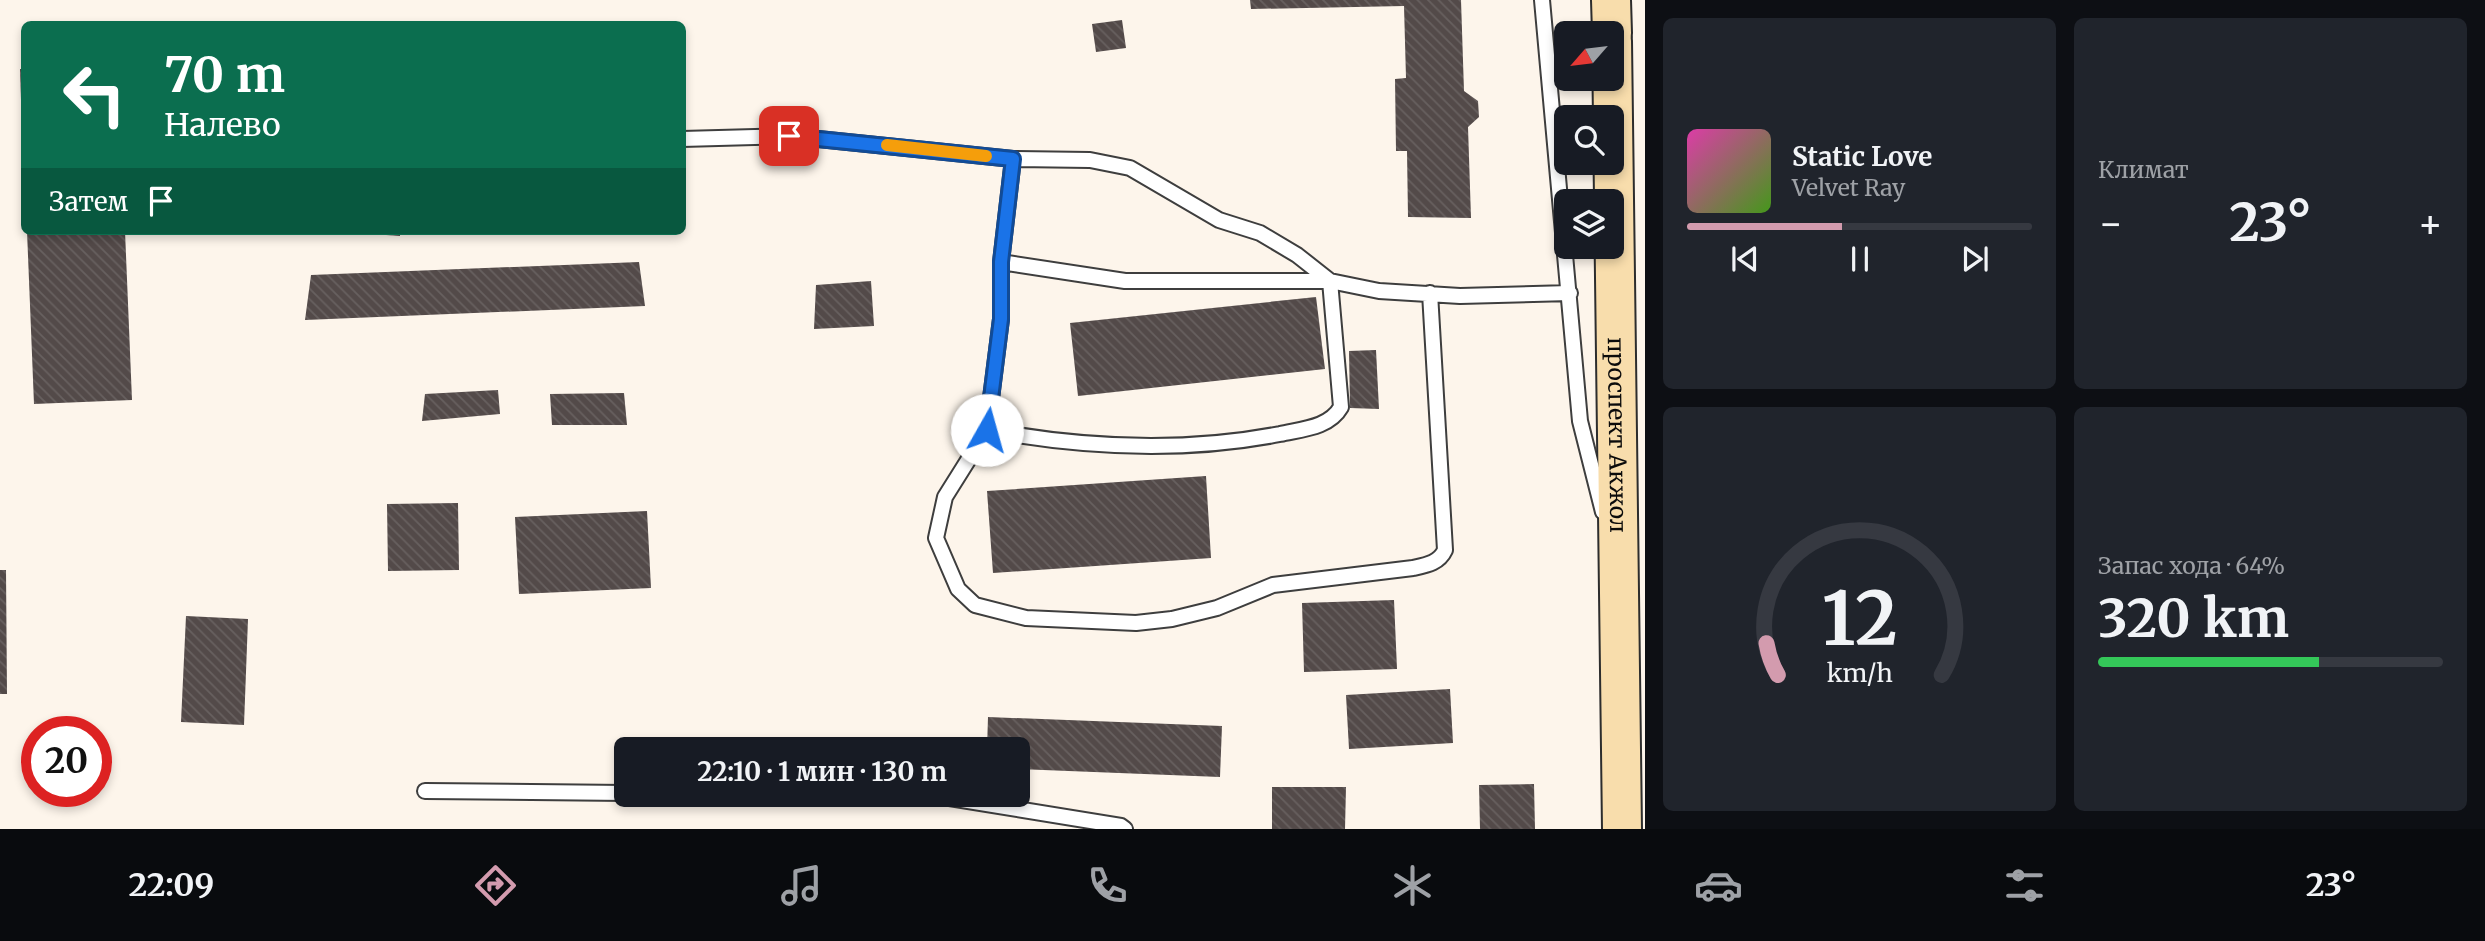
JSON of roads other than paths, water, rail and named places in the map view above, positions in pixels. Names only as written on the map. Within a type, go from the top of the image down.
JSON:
[{"type":"main road","points":[[1611,0],[1612,21]]},
{"type":"main road","name":"проспект Акжол","points":[[1613,91],[1622,829]]},
{"type":"lane","points":[[1542,0],[1580,421],[1618,570]]},
{"type":"lane","points":[[686,139],[789,136],[1013,159],[1090,160],[1130,168],[1219,220],[1260,233],[1297,255],[1330,281],[1341,407],[1335,417],[1317,426],[1217,444],[1165,447],[1038,440],[987,430]]},
{"type":"lane","points":[[1013,159],[1001,262],[1001,319],[987,430],[945,497],[936,538],[958,589],[975,605],[987,610],[1026,618],[1136,623],[1172,620],[1244,600],[1273,585],[1432,564],[1442,557],[1446,550],[1430,293]]},
{"type":"lane","points":[[1001,262],[1125,281],[1330,281],[1379,290],[1430,293],[1498,296],[1570,293]]},
{"type":"lane","points":[[425,792],[614,793]]},
{"type":"lane","points":[[1005,807],[1121,826],[1125,829]]}]
